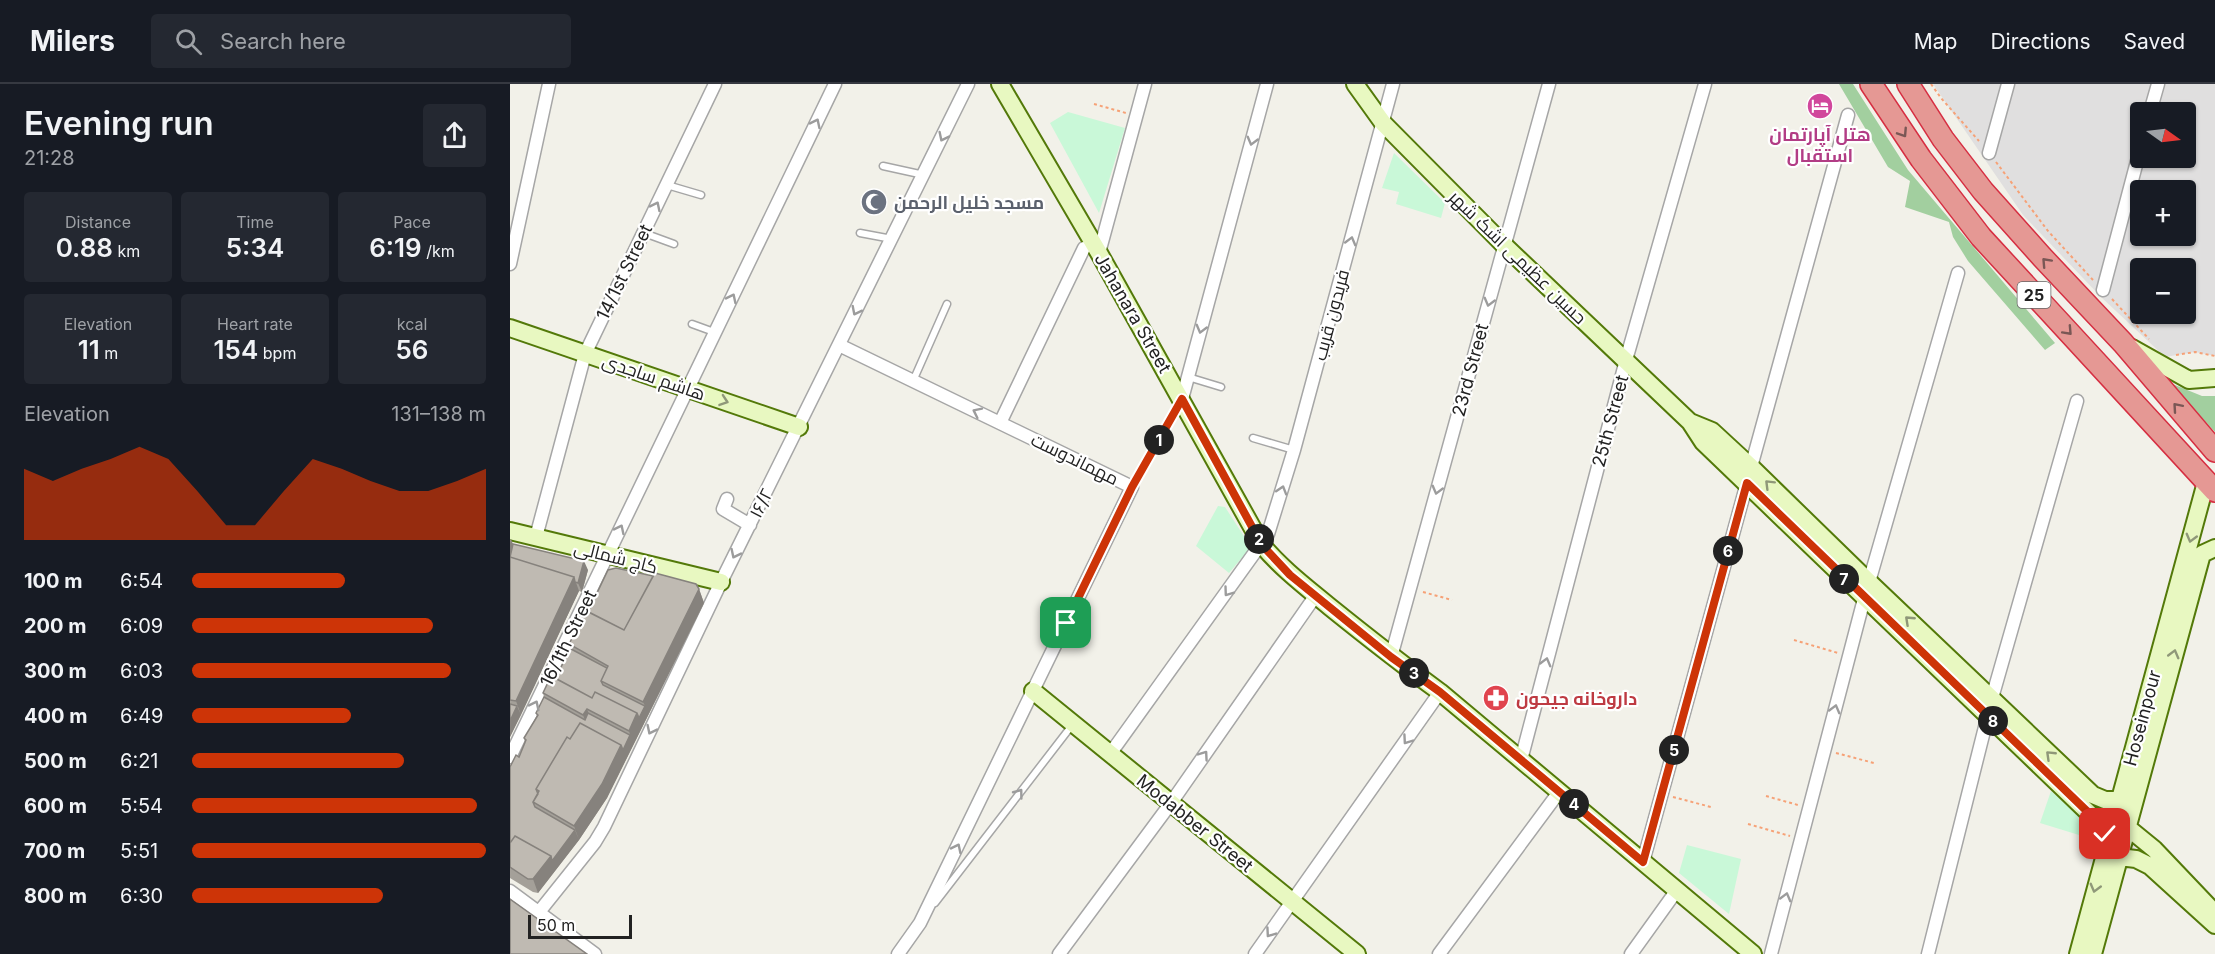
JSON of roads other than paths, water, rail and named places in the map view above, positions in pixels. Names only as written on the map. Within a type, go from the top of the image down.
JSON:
[{"type":"highway","name":"25","points":[[1871,84],[1920,159],[1981,237],[2211,486]]},
{"type":"highway","name":"25","points":[[1908,84],[1943,139],[1983,191],[2123,344],[2215,451]]},
{"type":"street","points":[[510,264],[549,84]]},
{"type":"street","name":"14/1st Street","points":[[536,537],[585,354],[715,84]]},
{"type":"street","name":"16/1th Street","points":[[510,757],[835,84]]},
{"type":"street","name":"۱۶/۲","points":[[539,912],[586,855],[604,827],[721,582],[968,84]]},
{"type":"street","points":[[999,84],[1022,122]]},
{"type":"street","points":[[1008,84],[1022,122]]},
{"type":"street","points":[[1000,423],[1091,250],[1137,116],[1145,84]]},
{"type":"street","points":[[1182,399],[1267,84]]},
{"type":"street","name":"حسین عظیمی اشک شهر","points":[[1355,84],[1383,123],[1505,246],[1690,422],[1703,442],[1867,590],[1992,698],[2092,795],[2105,800],[2119,800]]},
{"type":"street","name":"فریدون قریب","points":[[1110,754],[1262,545],[1270,529],[1294,450],[1393,84]]},
{"type":"street","name":"23rd Street","points":[[1391,657],[1548,84]]},
{"type":"street","name":"25th Street","points":[[1521,760],[1626,360],[1705,84]]},
{"type":"street","points":[[1989,153],[2008,84]]},
{"type":"street","points":[[2153,102],[2158,84]]},
{"type":"street","points":[[1643,862],[1848,115]]},
{"type":"street","name":"Jahanara Street","points":[[1022,122],[1091,250],[1182,399],[1262,545],[1290,575],[1391,657],[1440,692],[1753,954]]},
{"type":"street","points":[[2103,290],[2135,168]]},
{"type":"street","points":[[1771,954],[1867,590],[1958,273]]},
{"type":"street","name":"هاشم ساجدی","points":[[510,328],[799,427]]},
{"type":"street","points":[[2123,344],[2189,380],[2215,378]]},
{"type":"street","name":"مهماندوست","points":[[839,345],[1132,487],[920,923],[898,954]]},
{"type":"street","points":[[1928,954],[1992,698],[2077,401]]},
{"type":"street","name":"حسین عظیمی اشک شهر","points":[[1690,422],[1712,431],[1751,467],[1988,715],[2093,817],[2105,834],[2108,843]]},
{"type":"street","name":"Hoseinpour","points":[[2078,954],[2119,800],[2211,486]]},
{"type":"street","points":[[727,499],[723,509],[750,525]]},
{"type":"street","name":"کاج شمالی","points":[[510,531],[721,582]]},
{"type":"street","name":"Hoseinpour","points":[[2093,954],[2202,554],[2215,548]]},
{"type":"street","points":[[1059,954],[1171,803],[1316,595]]},
{"type":"street","name":"Modabber Street","points":[[1033,691],[1357,954]]},
{"type":"street","points":[[1255,954],[1440,692]]},
{"type":"street","points":[[1439,954],[1559,792]]},
{"type":"street","points":[[2127,827],[2154,849],[2215,913]]},
{"type":"street","points":[[2119,857],[2136,859],[2150,866],[2215,925]]},
{"type":"street","points":[[1631,954],[1677,890]]},
{"type":"street","points":[[510,891],[595,954]]},
{"type":"lane","points":[[883,166],[924,175]]},
{"type":"lane","points":[[667,184],[701,195]]},
{"type":"lane","points":[[643,233],[674,244]]},
{"type":"lane","points":[[860,233],[892,239]]},
{"type":"lane","points":[[913,381],[947,304]]},
{"type":"lane","points":[[692,324],[715,333]]},
{"type":"lane","points":[[1188,377],[1221,387]]},
{"type":"lane","points":[[1253,438],[1294,450]]},
{"type":"lane","points":[[920,923],[1073,724]]},
{"type":"place","name":"هتل آپارتمان استقبال","points":[[1820,106]]},
{"type":"place","name":"مسجد خلیل الرحمن","points":[[874,202]]},
{"type":"place","name":"داروخانه جیحون","points":[[1496,698]]}]
